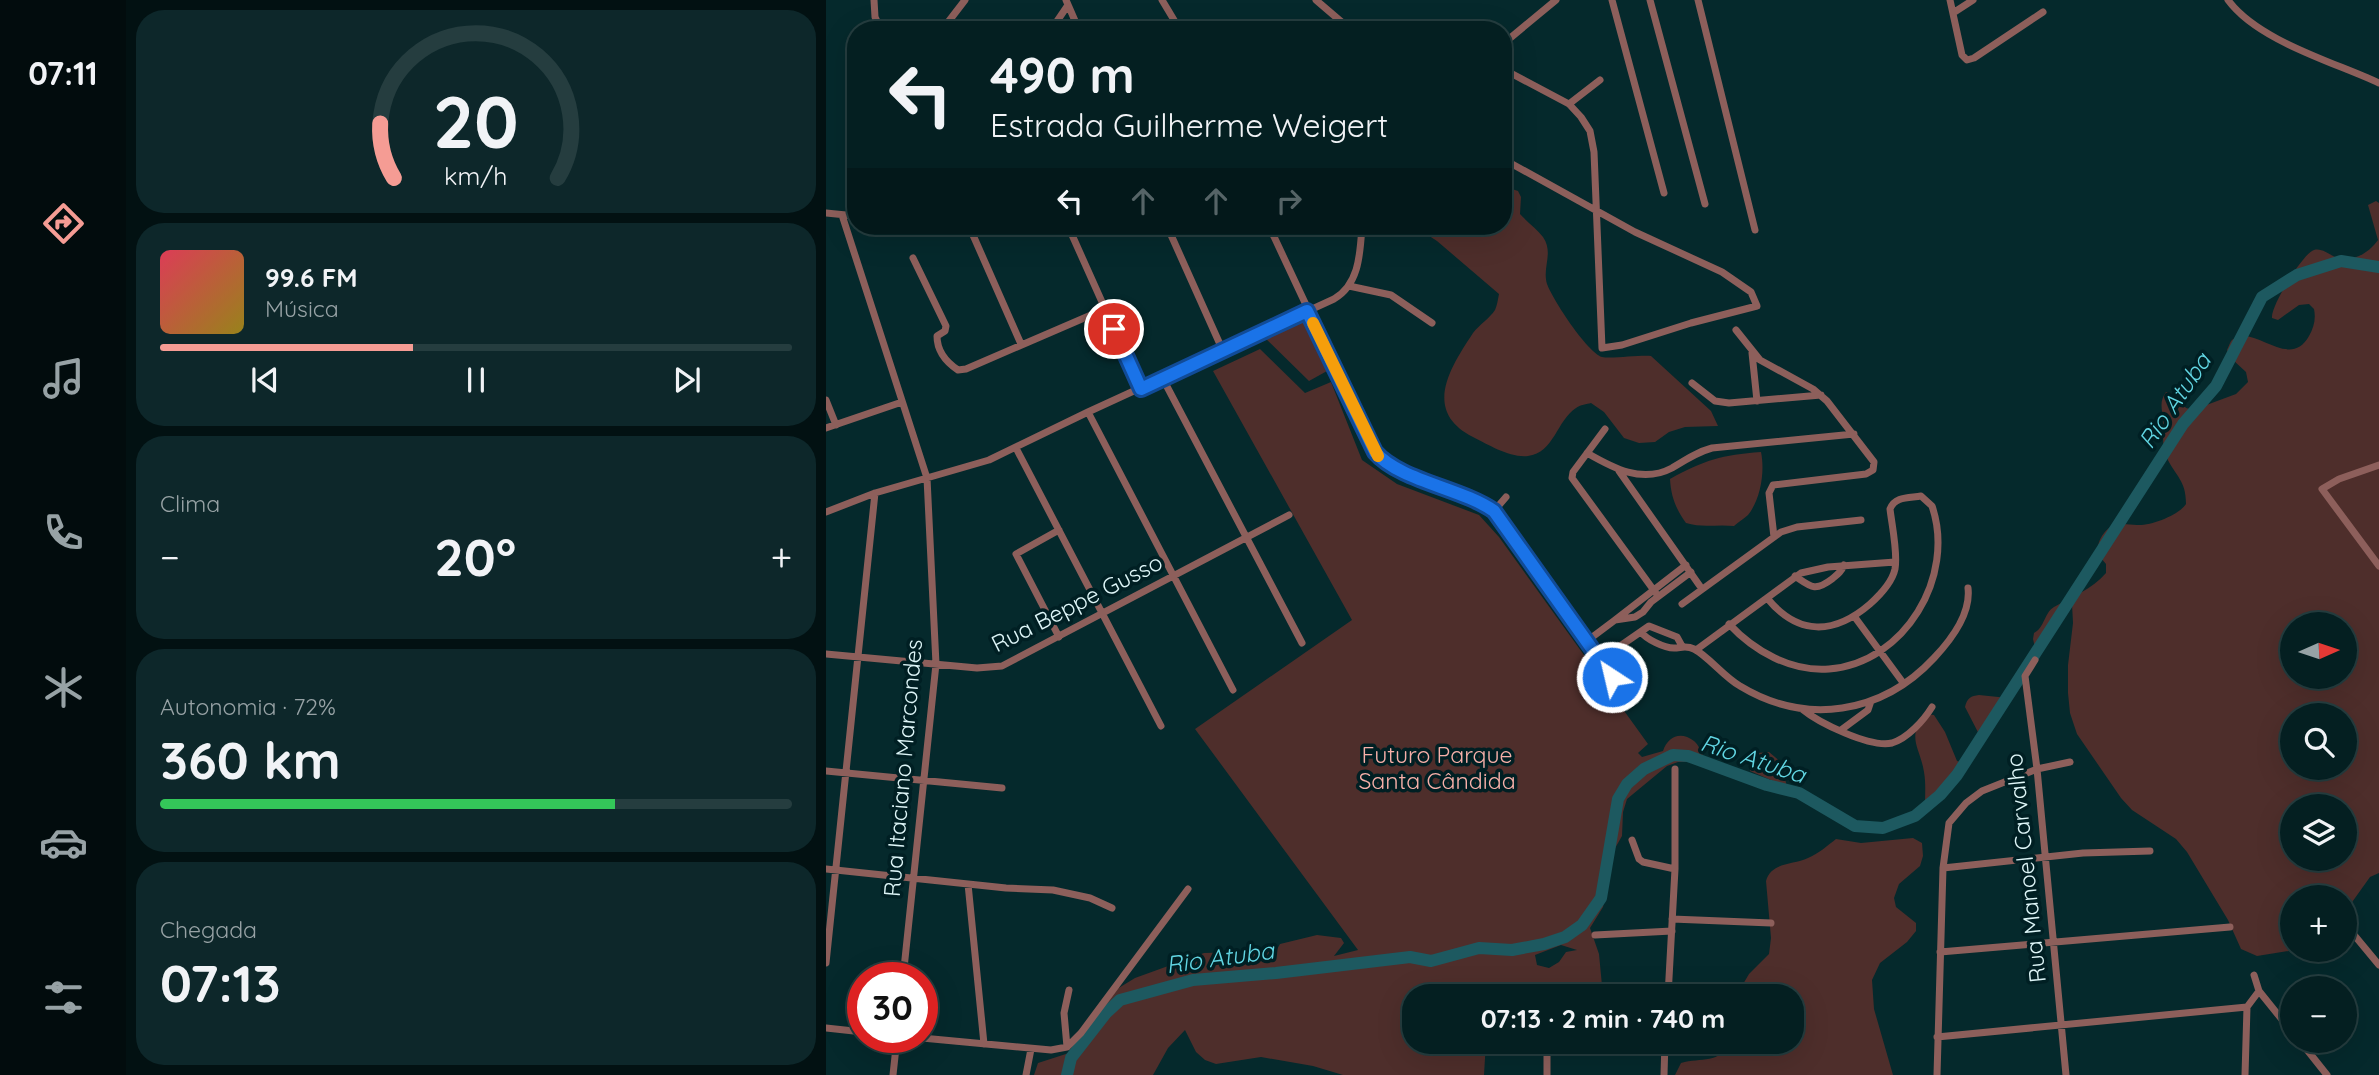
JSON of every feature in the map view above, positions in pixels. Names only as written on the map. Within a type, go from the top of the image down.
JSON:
[{"type":"street","points":[[874,0],[877,21]]},
{"type":"street","points":[[949,21],[965,0]]},
{"type":"street","points":[[1316,0],[1340,21]]},
{"type":"street","points":[[1512,37],[1556,0]]},
{"type":"street","points":[[1612,0],[1664,193]]},
{"type":"street","points":[[1650,0],[1704,204]]},
{"type":"street","points":[[1698,0],[1755,230]]},
{"type":"street","points":[[1950,0],[1962,55],[1967,60],[2043,12]]},
{"type":"street","points":[[1953,13],[1973,0]]},
{"type":"street","points":[[2228,0],[2241,15],[2272,35],[2319,59],[2379,83]]},
{"type":"street","points":[[1165,2],[1176,21]]},
{"type":"street","points":[[1056,21],[1067,3]]},
{"type":"street","points":[[1067,3],[1075,21]]},
{"type":"street","points":[[1512,74],[1569,104],[1586,124],[1592,141],[1597,211],[1602,348],[1622,345],[1691,323],[1758,306],[1751,292],[1735,280],[1597,211],[1512,164]]},
{"type":"street","points":[[1569,104],[1601,80]]},
{"type":"street","points":[[826,213],[847,215]]},
{"type":"street","name":"Rua Itaciano Marcondes","points":[[842,215],[847,231]]},
{"type":"street","name":"Rua Itaciano Marcondes","points":[[848,235],[927,478],[936,664],[905,962]]},
{"type":"street","points":[[973,235],[1021,344]]},
{"type":"street","points":[[1072,235],[1141,389]]},
{"type":"street","points":[[1171,235],[1223,351]]},
{"type":"street","points":[[1273,235],[1371,446],[1380,458],[1395,468],[1472,499],[1494,511],[1612,677]]},
{"type":"street","points":[[826,512],[875,493],[976,465],[1339,296],[1349,286],[1359,259],[1361,235]]},
{"type":"street","points":[[913,258],[946,326],[945,331],[937,336],[944,358],[952,366],[962,370],[1105,309]]},
{"type":"street","points":[[1349,286],[1391,295],[1432,323]]},
{"type":"street","points":[[1737,330],[1752,352],[1769,366],[1821,395],[1872,458],[1872,470],[1860,475],[1773,485],[1769,493],[1774,537]]},
{"type":"street","points":[[1752,352],[1757,401]]},
{"type":"street","points":[[1163,379],[1302,643]]},
{"type":"street","points":[[1692,383],[1709,397],[1721,402],[1821,395]]},
{"type":"street","points":[[826,400],[835,425]]},
{"type":"street","points":[[826,428],[902,402]]},
{"type":"street","points":[[1088,412],[1233,690]]},
{"type":"street","points":[[1605,429],[1573,472],[1574,481],[1656,593]]},
{"type":"street","points":[[1587,453],[1619,470],[1637,474],[1665,471],[1712,448],[1854,435]]},
{"type":"street","points":[[1016,448],[1161,726]]},
{"type":"street","points":[[2379,465],[2339,479],[2322,489],[2379,566]]},
{"type":"street","points":[[1619,470],[1702,589]]},
{"type":"street","points":[[826,963],[875,493]]},
{"type":"street","points":[[1730,624],[1743,638],[1768,655],[1807,668],[1839,667],[1861,661],[1881,650],[1913,620],[1925,601],[1933,580],[1937,527],[1932,506],[1922,496],[1900,498],[1891,507],[1895,569],[1875,599],[1854,616],[1834,625],[1808,626],[1788,619],[1767,598]]},
{"type":"street","points":[[1494,511],[1506,497]]},
{"type":"street","name":"Rua Beppe Gusso","points":[[826,654],[993,667],[1011,662],[1289,515]]},
{"type":"street","points":[[1682,604],[1774,537],[1797,527],[1861,520]]},
{"type":"street","points":[[1059,530],[1016,554],[1059,637]]},
{"type":"street","points":[[1696,650],[1795,576],[1812,569],[1895,562]]},
{"type":"street","points":[[1795,576],[1810,586],[1820,587],[1840,573],[1844,565]]},
{"type":"street","points":[[1587,641],[1633,605],[1656,593],[1688,568]]},
{"type":"street","points":[[1641,632],[1645,638],[1673,648],[1682,646],[1696,650],[1727,677],[1774,702],[1801,709],[1831,710],[1871,701],[1904,684],[1937,656],[1954,632],[1967,605],[1968,588]]},
{"type":"street","points":[[1615,620],[1639,615],[1656,593]]},
{"type":"street","points":[[1633,605],[1634,611],[1639,615]]},
{"type":"street","points":[[1854,616],[1904,684]]},
{"type":"street","points":[[1600,660],[1649,626],[1677,637],[1682,646]]},
{"type":"street","name":"Rua Manoel Carvalho","points":[[2035,660],[2025,676],[2037,769],[2066,1075]]},
{"type":"street","points":[[1841,730],[1868,710],[1871,701]]},
{"type":"street","points":[[1801,709],[1818,721],[1878,743],[1894,742],[1925,720],[1931,706]]},
{"type":"street","points":[[1937,1075],[1943,868],[1949,823],[1966,803],[1982,791],[2037,769],[2070,762]]},
{"type":"street","points":[[1669,984],[1675,869],[1675,769]]},
{"type":"street","points":[[826,771],[1002,788]]},
{"type":"street","points":[[1633,840],[1639,859],[1643,862],[1675,869]]},
{"type":"street","points":[[1943,868],[2084,853],[2150,851]]},
{"type":"street","points":[[826,869],[1053,890],[1090,898],[1112,908]]},
{"type":"street","points":[[968,884],[984,1044]]},
{"type":"street","points":[[938,1040],[1031,1049],[1057,1050],[1067,1047],[1081,1033],[1188,889]]},
{"type":"street","points":[[1672,919],[1771,923]]},
{"type":"street","points":[[1940,952],[2230,927]]},
{"type":"street","points":[[1595,935],[1672,931]]},
{"type":"street","points":[[2357,938],[2379,965]]},
{"type":"street","points":[[2254,975],[2259,990],[2280,1017]]},
{"type":"street","points":[[1067,1047],[1064,1013],[1069,990]]},
{"type":"street","points":[[2245,1075],[2248,1007],[2259,990]]},
{"type":"street","points":[[1937,1037],[2248,1007]]},
{"type":"street","points":[[826,1028],[847,1030]]},
{"type":"street","points":[[1026,1075],[1031,1049]]},
{"type":"street","points":[[893,1075],[895,1053]]},
{"type":"street","points":[[2310,1053],[2327,1075]]},
{"type":"street","points":[[1547,1054],[1547,1075]]},
{"type":"street","points":[[1664,1075],[1665,1054]]},
{"type":"green space","points":[[1512,189],[1518,191],[1521,197],[1520,214],[1541,234],[1548,249],[1546,278],[1550,292],[1588,346],[1602,357],[1651,356],[1711,411],[1718,426],[1685,427],[1669,432],[1655,442],[1639,443],[1624,438],[1604,412],[1591,403],[1570,413],[1550,443],[1537,454],[1528,456],[1507,453],[1457,427],[1448,415],[1445,402],[1449,374],[1473,333],[1495,310],[1499,294],[1428,235],[1512,235]]},
{"type":"green space","points":[[2376,201],[2379,203],[2379,873],[2370,877],[2357,895],[2357,885],[2280,885],[2280,952],[2257,956],[2241,949],[2228,920],[2187,852],[2176,839],[2132,810],[2077,734],[2070,713],[2068,693],[2072,604],[2067,602],[2063,605],[2036,652],[2034,633],[2054,607],[2088,588],[2106,573],[2106,564],[2099,554],[2098,546],[2108,528],[2118,524],[2143,525],[2157,522],[2171,516],[2186,504],[2182,484],[2164,449],[2161,405],[2166,392],[2175,395],[2186,408],[2193,410],[2236,394],[2248,382],[2246,372],[2227,350],[2232,340],[2241,336],[2250,337],[2291,349],[2301,346],[2309,336],[2315,320],[2314,309],[2309,304],[2299,305],[2278,320],[2272,318],[2282,292],[2309,253],[2320,250],[2341,259],[2353,258],[2364,253],[2378,240],[2368,205]]},
{"type":"green space","points":[[1303,318],[1327,371],[1309,381],[1263,336]]},
{"type":"green space","name":"Futuro Parque Santa Cândida","points":[[1260,349],[1305,393],[1331,382],[1362,460],[1397,484],[1479,515],[1499,537],[1648,744],[1638,753],[1642,757],[1663,751],[1668,742],[1680,736],[1689,738],[1699,747],[1706,761],[1678,762],[1667,766],[1627,799],[1623,812],[1622,836],[1614,850],[1603,907],[1590,928],[1599,954],[1602,984],[1402,984],[1402,1054],[1485,1054],[1484,1075],[1343,1075],[1313,1066],[1261,1057],[1216,1064],[1205,1060],[1196,1052],[1185,1030],[1168,1048],[1153,1075],[1034,1075],[1038,1063],[1069,1053],[1117,989],[1135,978],[1204,953],[1276,951],[1280,944],[1317,935],[1341,938],[1344,943],[1334,956],[1358,950],[1195,729],[1352,620],[1213,371]],"holes":[[[1561,945],[1577,950],[1566,952],[1559,962],[1549,968],[1537,965],[1535,955]]]},
{"type":"green space","points":[[1761,452],[1761,485],[1748,515],[1734,526],[1686,523],[1675,502],[1670,479],[1714,460]]},
{"type":"green space","points":[[1979,695],[2008,698],[1982,740],[1965,707],[1970,698]]},
{"type":"green space","points":[[1925,714],[1934,715],[1945,732],[1957,761],[1966,764],[1951,785],[1925,806],[1925,776],[1915,736],[1919,722]]},
{"type":"green space","points":[[1769,752],[1781,762],[1787,787],[1750,771],[1751,760],[1757,753]]},
{"type":"green space","points":[[1913,838],[1922,843],[1923,856],[1920,866],[1899,884],[1894,898],[1896,907],[1916,923],[1916,931],[1907,942],[1880,963],[1872,980],[1874,1009],[1893,1075],[1675,1075],[1681,1063],[1710,1059],[1721,1054],[1804,1054],[1804,984],[1743,984],[1769,954],[1771,938],[1766,881],[1778,867],[1812,856],[1836,839],[1861,843]]},
{"type":"waterway","name":"Rio Atuba","points":[[1067,1075],[1071,1058],[1106,1013],[1120,1000],[1193,980],[1410,957],[1431,961],[1479,948],[1512,950],[1565,937],[1582,925],[1601,898],[1618,799],[1627,784],[1644,769],[1673,755],[1688,756],[1767,785],[1799,793],[1855,826],[1883,828],[1915,816],[1940,795],[1957,775],[2183,424],[2216,386],[2262,297],[2297,275],[2341,261],[2379,267]]},
{"type":"slow traffic","points":[[1313,323],[1378,456]]},
{"type":"route","points":[[1114,329],[1141,389],[1307,311],[1380,458],[1395,468],[1487,506],[1501,517],[1612,677]]}]
